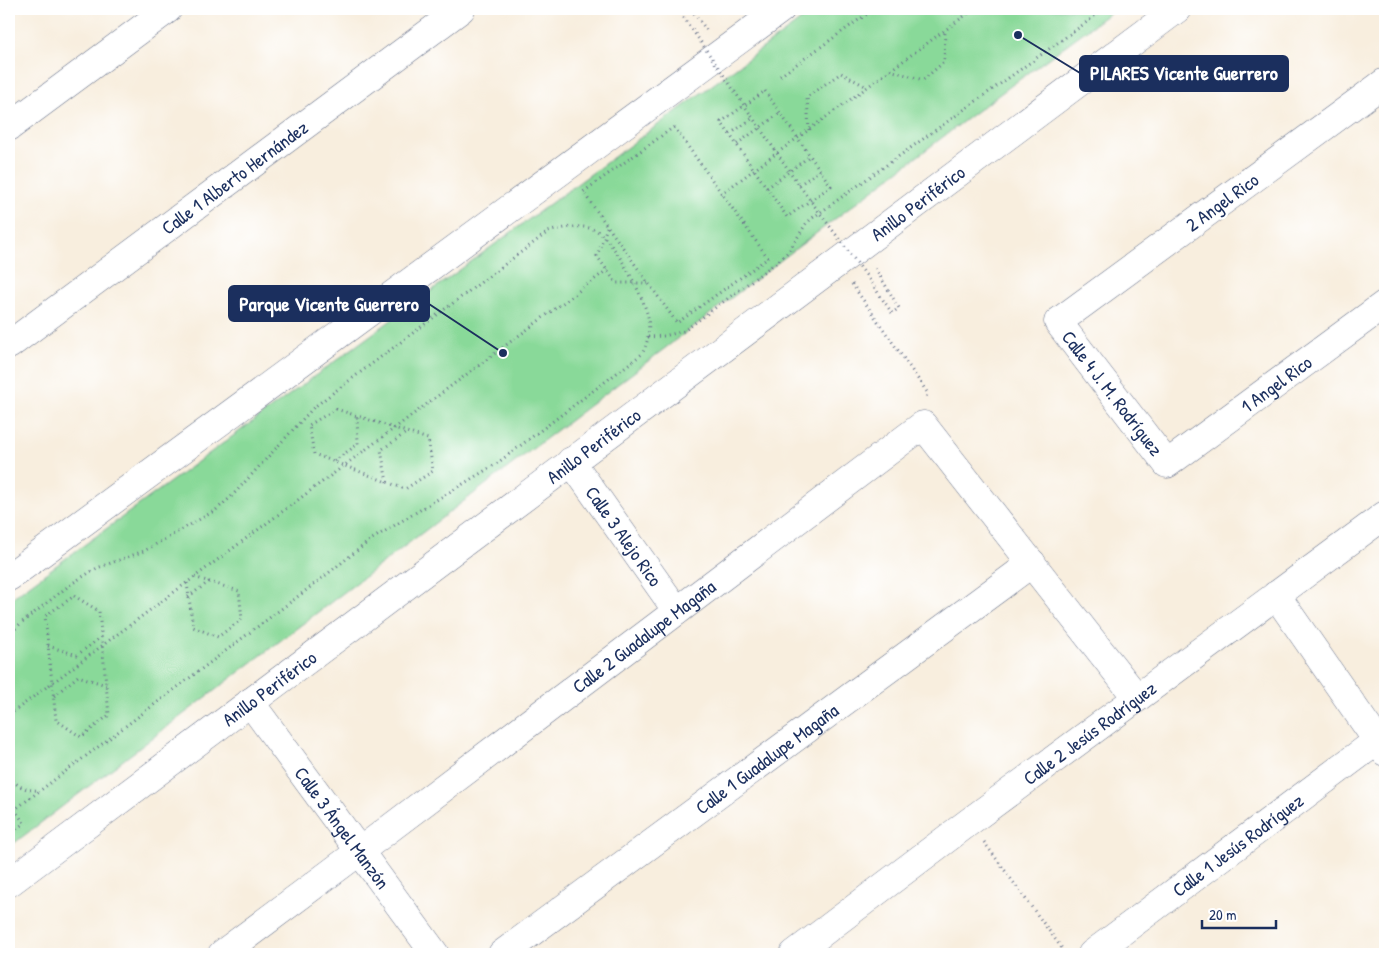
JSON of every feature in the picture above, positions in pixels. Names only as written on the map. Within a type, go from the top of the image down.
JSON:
[{"type":"street","points":[[9,127],[168,9]]},
{"type":"street","name":"Calle 1 Alberto Hernández","points":[[9,345],[461,9]]},
{"type":"street","points":[[9,577],[781,9]]},
{"type":"street","name":"Anillo Periférico","points":[[9,883],[1177,9]]},
{"type":"street","name":"2 Angel Rico","points":[[1058,322],[1385,82]]},
{"type":"street","name":"1 Angel Rico","points":[[1167,464],[1385,304]]},
{"type":"street","name":"Calle 4 J. M. Rodríguez","points":[[1058,322],[1167,464]]},
{"type":"street","points":[[923,425],[1137,698]]},
{"type":"street","name":"Calle 2 Guadalupe Magaña","points":[[222,954],[923,425]]},
{"type":"street","name":"Calle 3 Alejo Rico","points":[[571,461],[678,611]]},
{"type":"street","name":"Calle 2 Jesús Rodríguez","points":[[794,954],[969,822],[1385,515]]},
{"type":"street","name":"Calle 1 Guadalupe Magaña","points":[[502,954],[1032,563]]},
{"type":"street","points":[[1276,595],[1383,743]]},
{"type":"street","name":"Calle 3 Ángel Manzón","points":[[250,702],[435,954]]},
{"type":"street","name":"Calle 1 Jesús Rodríguez","points":[[1092,954],[1383,743]]},
{"type":"path","points":[[678,9],[799,185],[892,313],[899,308],[877,270]]},
{"type":"path","points":[[780,76],[874,9]]},
{"type":"path","points":[[721,194],[974,9]]},
{"type":"path","points":[[648,337],[664,336],[684,331],[777,262],[789,251],[811,219],[1105,9]]},
{"type":"path","points":[[890,70],[923,80],[944,62],[945,30]]},
{"type":"path","points":[[809,130],[807,97],[841,73],[867,87]]},
{"type":"path","points":[[765,91],[832,186],[787,217],[730,134],[721,122],[765,91]]},
{"type":"path","points":[[737,144],[780,113]]},
{"type":"path","points":[[730,134],[753,118]]},
{"type":"path","points":[[674,127],[768,258],[677,323],[608,226],[583,192],[674,127]]},
{"type":"path","points":[[767,188],[810,156]]},
{"type":"path","points":[[799,185],[820,170]]},
{"type":"path","points":[[608,226],[597,256],[616,283],[648,283]]},
{"type":"path","points":[[9,642],[13,631],[21,623],[71,584],[97,568],[144,551],[216,510],[231,497],[314,407],[548,232],[561,228],[579,227],[597,231],[611,245],[634,283],[644,303],[648,317],[647,345],[642,354],[496,464],[372,539],[9,814]]},
{"type":"path","points":[[837,262],[927,392],[923,425]]},
{"type":"path","points":[[9,715],[607,270]]},
{"type":"path","points":[[336,409],[358,416],[428,439],[433,471],[405,489],[314,454],[309,424],[336,409]]},
{"type":"path","points":[[334,461],[358,444],[358,416]]},
{"type":"path","points":[[387,482],[381,450],[407,432]]},
{"type":"path","points":[[187,582],[193,627],[218,636],[242,619],[239,591],[194,577]]},
{"type":"path","points":[[188,597],[210,581]]},
{"type":"path","points":[[74,596],[99,611],[102,646],[110,715],[81,737],[56,720],[45,616],[74,596]]},
{"type":"path","points":[[48,646],[77,655],[101,636]]},
{"type":"path","points":[[54,696],[78,676],[106,685]]},
{"type":"path","points":[[9,777],[26,789],[40,790]]},
{"type":"path","points":[[9,801],[24,823],[9,835]]},
{"type":"path","points":[[969,822],[1066,954]]},
{"type":"green space","points":[[816,9],[1115,9],[985,105],[9,847],[9,600]]},
{"type":"place","name":"PILARES Vicente Guerrero","points":[[1018,35]]},
{"type":"place","name":"Parque Vicente Guerrero","points":[[503,353]]}]
